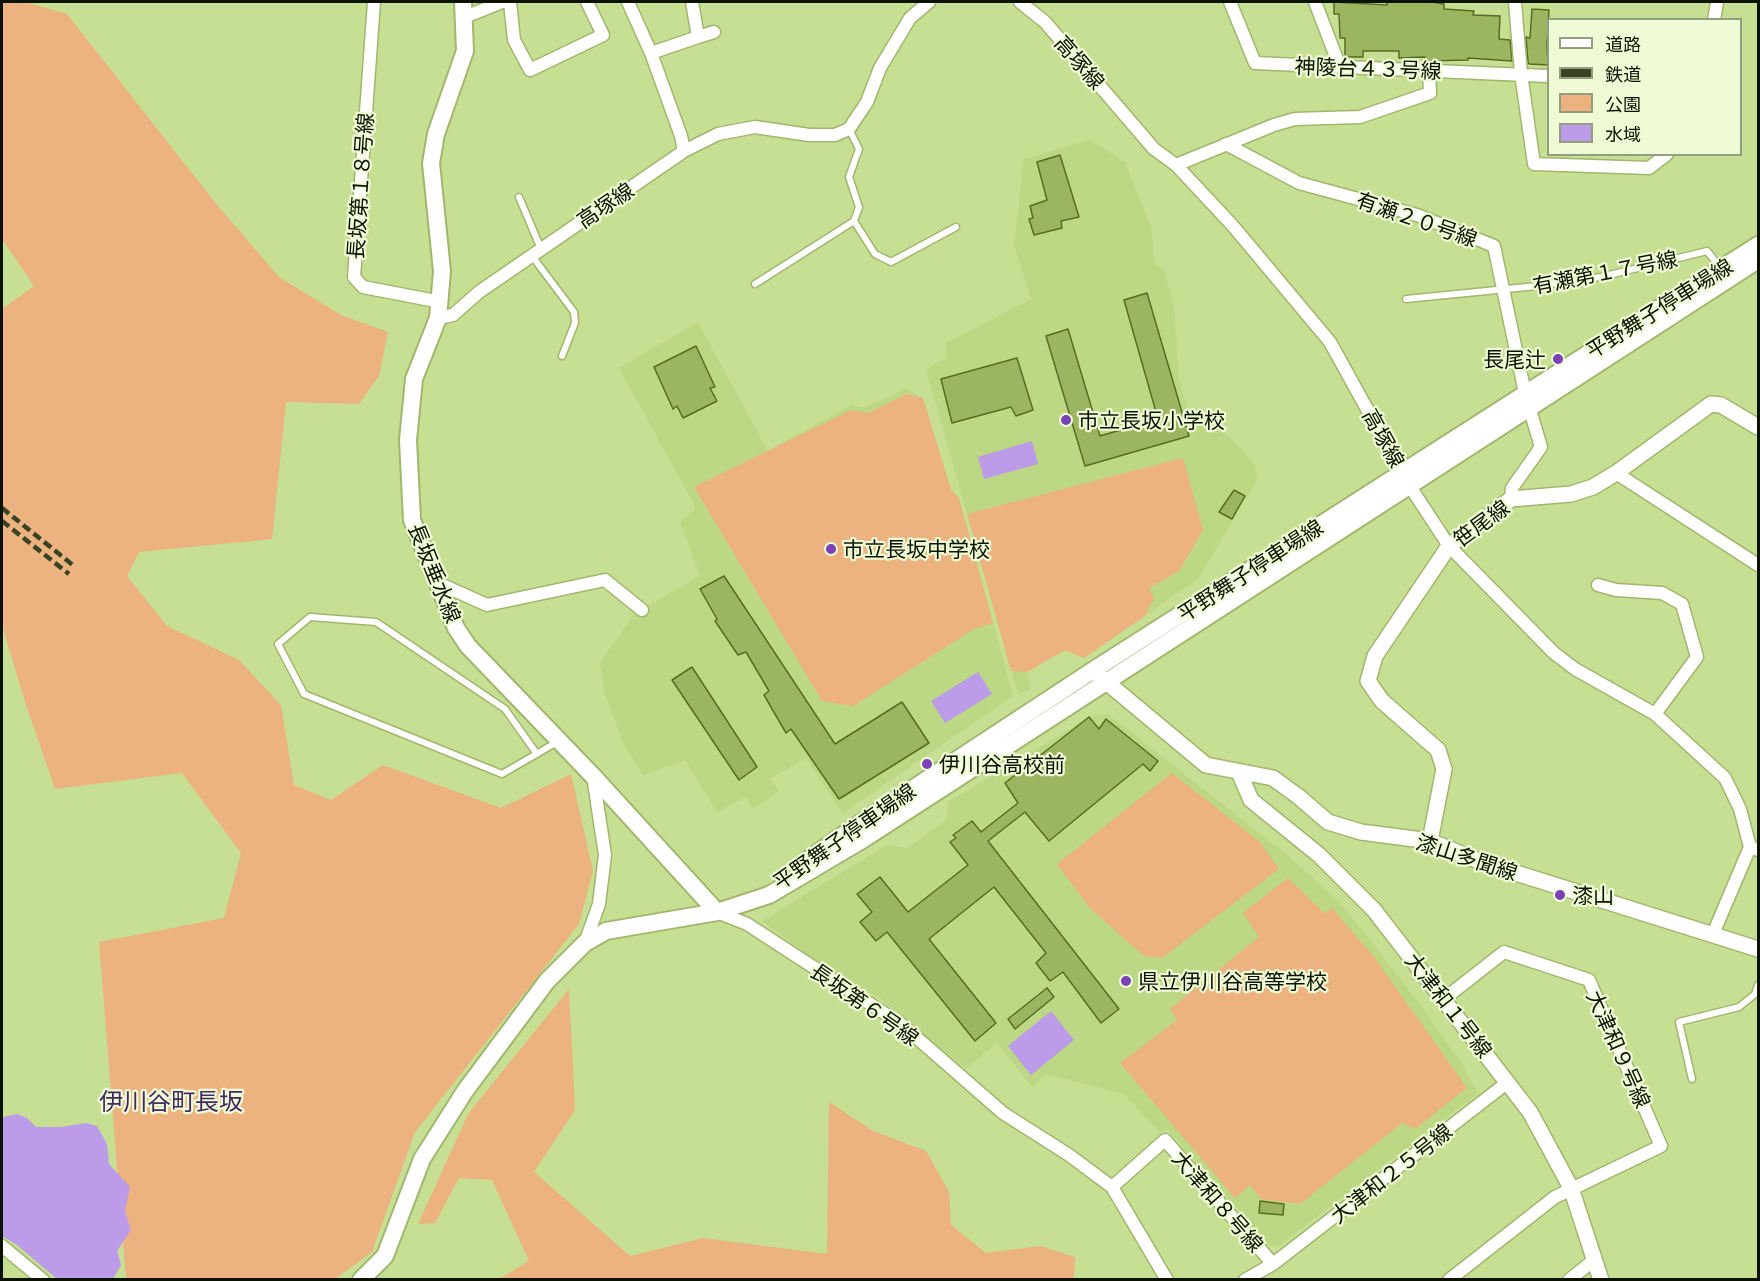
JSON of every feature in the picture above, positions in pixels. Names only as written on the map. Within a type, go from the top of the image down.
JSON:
[{"type":"main road","name":"長坂垂水線","points":[[464,9],[465,51],[436,134],[430,163],[442,271],[439,310],[414,379],[408,440],[412,520],[456,628],[468,646],[593,776],[717,912]]},
{"type":"main road","name":"平野舞子停車場線","points":[[1725,274],[1758,244]]},
{"type":"main road","name":"平野舞子停車場線","points":[[361,1280],[385,1256],[422,1159],[465,1091],[547,981],[585,943],[606,932],[717,912],[747,903],[853,828],[1099,676],[1725,274],[1758,260]]},
{"type":"street","name":"長坂第１８号線","points":[[374,2],[354,277],[363,287],[439,310]]},
{"type":"street","points":[[464,9],[502,2]]},
{"type":"street","points":[[510,2],[514,40],[530,70],[603,35],[587,2]]},
{"type":"street","points":[[628,2],[651,53],[681,136],[684,151]]},
{"type":"street","points":[[692,2],[698,37]]},
{"type":"street","points":[[849,129],[867,102],[880,68],[910,18],[929,2]]},
{"type":"street","name":"高塚線","points":[[1020,2],[1045,22],[1154,148],[1176,165],[1233,226],[1330,342],[1406,478],[1449,546],[1504,604],[1561,658],[1575,669],[1654,714],[1725,778],[1740,809],[1754,849]]},
{"type":"street","name":"神陵台４３号線","points":[[1230,2],[1255,63],[1547,76]]},
{"type":"street","points":[[1315,2],[1341,67]]},
{"type":"street","points":[[1515,2],[1521,74],[1534,164],[1649,168],[1664,156]]},
{"type":"street","points":[[1714,18],[1717,2]]},
{"type":"street","points":[[651,53],[714,32]]},
{"type":"street","points":[[1176,165],[1274,125],[1295,119],[1360,117],[1430,93],[1429,70]]},
{"type":"street","name":"高塚線","points":[[439,310],[453,315],[479,292],[684,151],[718,134],[755,127],[809,135],[835,135],[849,129]]},
{"type":"street","name":"有瀬２０号線","points":[[1226,144],[1299,183],[1417,215],[1494,246],[1541,447],[1512,488],[1511,499]]},
{"type":"street","name":"笹尾線","points":[[1430,841],[1444,769],[1438,750],[1382,702],[1368,681],[1375,656],[1449,546],[1511,499],[1571,494],[1593,487],[1711,404],[1721,405],[1758,427]]},
{"type":"street","points":[[1616,473],[1758,565]]},
{"type":"street","points":[[438,583],[487,605],[605,580],[642,610]]},
{"type":"street","points":[[1598,585],[1617,590],[1662,593],[1682,604],[1697,657],[1654,714]]},
{"type":"street","name":"漆山多聞線","points":[[1099,676],[1206,765],[1273,778],[1299,796],[1328,822],[1361,832],[1430,841],[1481,862],[1758,949]]},
{"type":"street","name":"大津和１号線","points":[[1239,772],[1251,800],[1319,855],[1374,910],[1530,1112],[1571,1188],[1601,1280]]},
{"type":"street","points":[[585,943],[599,904],[605,855],[593,776]]},
{"type":"street","points":[[1713,934],[1754,849]]},
{"type":"street","name":"長坂第６号線","points":[[717,912],[747,924],[901,1024],[1002,1113],[1069,1155],[1112,1187]]},
{"type":"street","name":"大津和９号線","points":[[1444,999],[1504,952],[1588,980],[1661,1146],[1571,1188]]},
{"type":"street","name":"大津和２５号線","points":[[1273,1264],[1508,1082]]},
{"type":"street","name":"大津和８号線","points":[[1112,1187],[1165,1140],[1273,1264],[1245,1280]]},
{"type":"street","points":[[1112,1187],[1167,1280]]},
{"type":"street","points":[[1449,1280],[1555,1197],[1571,1188]]},
{"type":"street","points":[[2,1246],[43,1280]]},
{"type":"street","points":[[1573,1278],[1594,1260]]},
{"type":"lane","points":[[755,285],[854,221],[859,207],[849,177],[859,149],[849,129]]},
{"type":"lane","points":[[519,196],[537,252],[574,312],[576,323],[562,356]]},
{"type":"lane","points":[[854,221],[875,254],[891,262],[956,227]]},
{"type":"lane","name":"有瀬第１７号線","points":[[1503,289],[1601,277],[1707,251],[1725,274]]},
{"type":"lane","points":[[1406,299],[1503,289]]},
{"type":"lane","points":[[537,754],[505,709],[376,622],[310,616],[278,644],[304,694],[502,774],[537,754],[558,742]]},
{"type":"lane","points":[[1692,1079],[1679,1022],[1739,1007],[1755,994],[1758,985]]},
{"type":"shaded area","name":"市立長坂小学校","points":[[1089,140],[1125,162],[1151,226],[1154,263],[1164,270],[1174,307],[1179,381],[1192,424],[1217,416],[1220,430],[1237,444],[1254,464],[1258,478],[1198,579],[1084,658],[1065,650],[1027,671],[1031,689],[1018,694],[926,369],[946,358],[946,343],[1031,299],[1014,246],[1024,159]]},
{"type":"shaded area","name":"市立長坂中学校","points":[[698,322],[768,451],[851,405],[864,408],[906,389],[923,398],[951,490],[959,498],[1013,696],[843,813],[806,758],[770,779],[779,791],[753,809],[745,797],[717,812],[685,760],[643,775],[624,745],[604,691],[600,663],[634,614],[700,576],[680,522],[696,508],[619,368]]},
{"type":"shaded area","name":"県立伊川谷高等学校","points":[[1108,714],[1291,858],[1337,900],[1419,1003],[1462,1064],[1478,1093],[1280,1245],[1270,1246],[1167,1129],[1160,1133],[1124,1094],[1046,1074],[1032,1087],[997,1043],[966,1069],[881,999],[819,963],[762,921],[887,845],[908,848],[947,819],[948,802],[1090,717]]},
{"type":"green space","points":[[2,2],[26,2],[67,14],[217,205],[279,277],[341,315],[388,332],[379,376],[359,404],[286,402],[272,539],[139,552],[127,576],[167,626],[239,660],[281,705],[294,785],[331,800],[383,765],[501,808],[571,774],[593,871],[579,924],[415,1132],[372,1252],[335,1279],[126,1279],[99,942],[224,918],[241,853],[182,773],[55,789],[2,625],[2,309],[34,286],[2,239]]},
{"type":"green space","points":[[907,394],[923,398],[951,490],[959,498],[993,623],[974,629],[853,706],[822,701],[694,487],[851,410],[868,413]]},
{"type":"green space","points":[[1183,458],[1203,530],[1179,571],[1149,588],[1154,598],[1145,616],[1084,658],[1065,650],[1027,672],[1011,671],[967,514]]},
{"type":"green space","points":[[1172,773],[1260,842],[1279,869],[1162,958],[1144,956],[1090,908],[1057,864]]},
{"type":"green space","points":[[1288,878],[1325,914],[1332,908],[1374,957],[1467,1088],[1415,1129],[1402,1123],[1300,1204],[1261,1199],[1250,1185],[1235,1198],[1120,1063],[1177,1020],[1170,1009],[1259,937],[1243,913]]},
{"type":"green space","points":[[569,989],[575,1110],[534,1172],[630,1256],[703,1238],[827,1254],[829,1102],[873,1131],[926,1151],[949,1192],[951,1225],[986,1253],[1040,1246],[1075,1257],[1074,1279],[499,1279],[529,1261],[492,1180],[459,1178],[435,1223],[418,1224],[468,1114]]},
{"type":"water","points":[[1032,441],[1038,464],[984,479],[978,457]]},
{"type":"water","points":[[978,672],[992,694],[945,723],[931,701]]},
{"type":"water","points":[[1051,1011],[1074,1040],[1031,1075],[1008,1046]]},
{"type":"water","points":[[17,1114],[27,1118],[36,1127],[61,1127],[86,1123],[97,1126],[107,1144],[109,1164],[130,1187],[125,1211],[131,1230],[117,1251],[121,1265],[113,1279],[57,1279],[17,1245],[2,1236],[2,1117]]},
{"type":"building","points":[[1334,2],[1387,5],[1387,2],[1432,2],[1444,4],[1444,9],[1474,11],[1473,15],[1500,16],[1499,39],[1510,40],[1512,61],[1468,58],[1468,60],[1425,61],[1425,57],[1399,58],[1399,51],[1363,51],[1363,57],[1345,57],[1345,38],[1340,38],[1339,14],[1334,14]]},
{"type":"building","points":[[1532,9],[1549,10],[1547,65],[1529,64],[1526,37],[1530,38]]},
{"type":"building","points":[[1060,155],[1079,217],[1061,221],[1062,228],[1034,235],[1029,219],[1033,218],[1030,206],[1047,200],[1037,162]]},
{"type":"building","points":[[1147,293],[1189,436],[1085,466],[1046,336],[1068,329],[1100,436],[1158,419],[1124,300]]},
{"type":"building","points":[[696,346],[715,387],[710,388],[717,401],[683,418],[677,406],[673,409],[654,367]]},
{"type":"building","points":[[1017,358],[1033,410],[1016,416],[1011,407],[952,423],[941,379]]},
{"type":"building","points":[[1234,490],[1245,496],[1232,519],[1219,512]]},
{"type":"building","points":[[724,576],[835,744],[902,702],[929,743],[839,799],[791,729],[786,733],[764,695],[769,691],[746,652],[738,655],[715,621],[717,619],[700,589]]},
{"type":"building","points":[[692,667],[757,767],[739,780],[672,680]]},
{"type":"building","points":[[1089,717],[1099,729],[1106,719],[1158,761],[1150,771],[1143,764],[1049,841],[1025,812],[988,841],[1119,1009],[1101,1023],[1063,972],[1050,981],[1036,963],[1046,953],[994,887],[929,939],[996,1023],[975,1041],[887,932],[876,941],[860,922],[872,912],[857,894],[880,877],[908,912],[968,865],[950,842],[956,838],[953,835],[972,821],[981,832],[1018,803],[1005,783]]},
{"type":"building","points":[[1047,988],[1054,997],[1015,1029],[1008,1019]]},
{"type":"building","points":[[1260,1201],[1284,1204],[1283,1215],[1259,1213]]},
{"type":"railway","points":[[2,508],[74,566]]},
{"type":"railway","points":[[2,521],[69,574]]},
{"type":"place","name":"長尾辻","points":[[1558,359]]},
{"type":"place","name":"市立長坂小学校","points":[[1066,420]]},
{"type":"place","name":"市立長坂中学校","points":[[831,549]]},
{"type":"place","name":"伊川谷高校前","points":[[927,764]]},
{"type":"place","name":"漆山","points":[[1560,895]]},
{"type":"place","name":"県立伊川谷高等学校","points":[[1126,981]]},
{"type":"district","name":"伊川谷町長坂","points":[[171,1101]]}]
